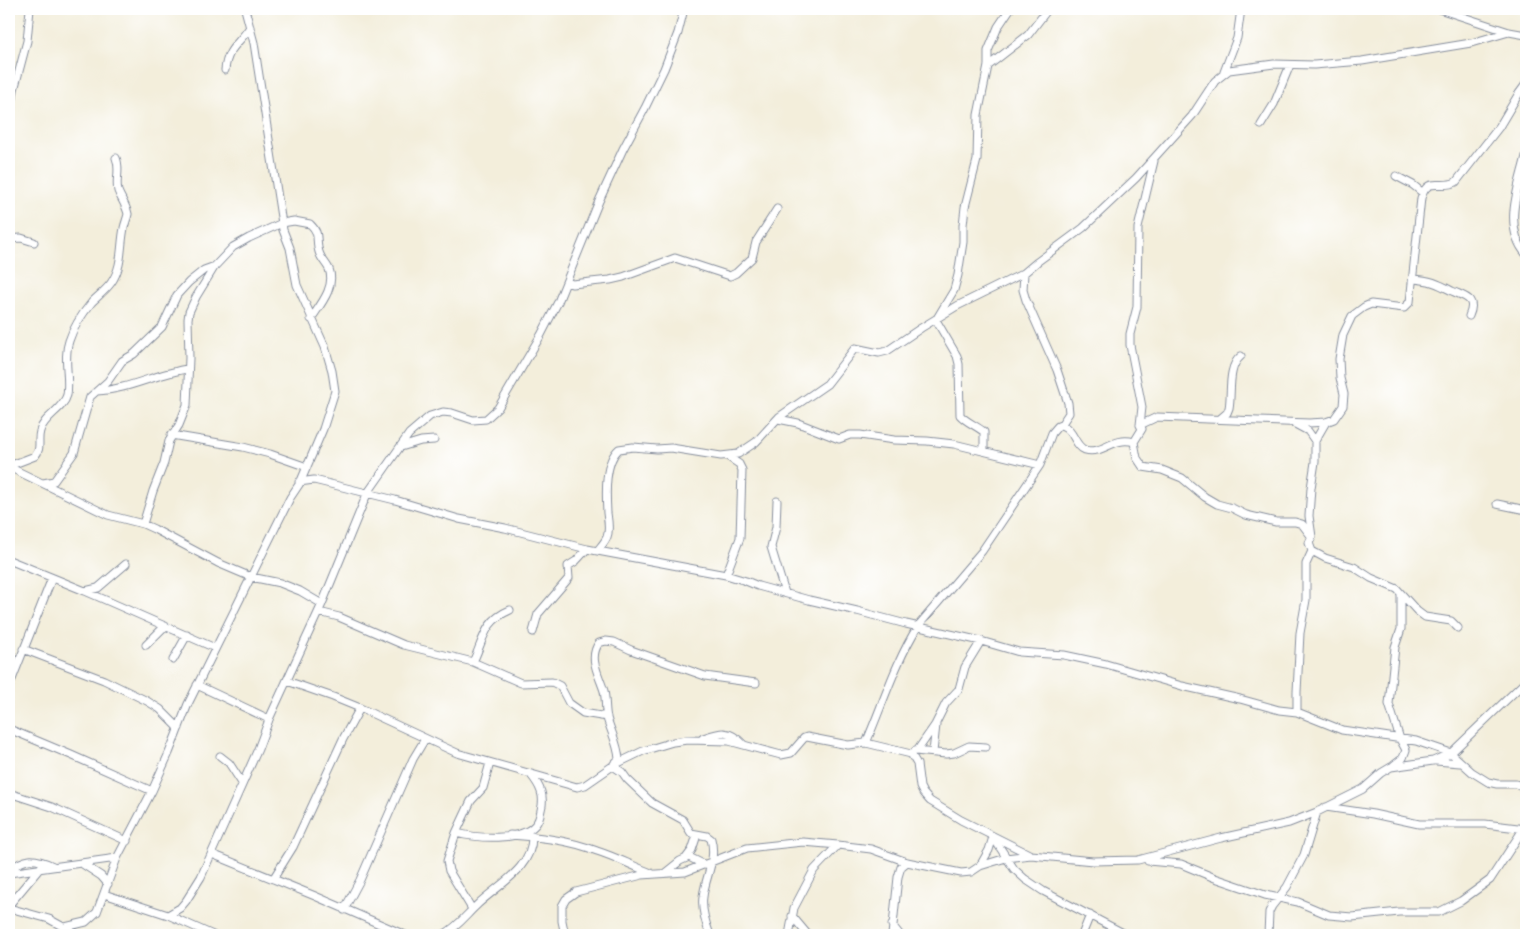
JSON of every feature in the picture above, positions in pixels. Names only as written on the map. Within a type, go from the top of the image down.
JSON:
[{"type":"street","points":[[9,126],[14,90],[27,41],[30,9]]},
{"type":"street","points":[[69,931],[92,918],[97,912],[117,858],[152,791],[215,648],[307,467],[323,429],[335,391],[332,371],[325,347],[296,285],[290,248],[282,223],[250,27],[245,9]]},
{"type":"street","points":[[168,915],[180,908],[193,893],[212,854],[269,719],[319,612],[367,494],[409,434],[430,416],[437,413],[452,413],[479,420],[486,419],[491,415],[498,408],[541,335],[567,282],[598,201],[664,69],[681,23],[684,9]]},
{"type":"street","points":[[936,320],[954,290],[958,275],[963,242],[965,207],[977,160],[978,115],[988,66],[988,51],[998,27],[1010,9]]},
{"type":"street","points":[[988,66],[1028,35],[1048,9]]},
{"type":"street","points":[[1224,72],[1237,38],[1241,9]]},
{"type":"street","points":[[1439,9],[1513,33],[1526,35]]},
{"type":"street","points":[[225,70],[226,59],[230,49],[243,37],[250,27]]},
{"type":"street","points":[[598,550],[607,537],[606,498],[608,468],[611,458],[619,449],[633,447],[671,448],[727,456],[738,454],[750,446],[778,419],[827,384],[855,348],[878,353],[887,351],[971,299],[1024,273],[1090,222],[1154,159],[1192,116],[1215,81],[1224,72],[1234,68],[1258,65],[1314,65],[1372,59],[1463,44],[1526,30]]},
{"type":"street","points":[[1261,125],[1274,104],[1290,64]]},
{"type":"street","points":[[1140,425],[1157,417],[1326,422],[1336,417],[1343,406],[1344,394],[1340,378],[1339,358],[1343,335],[1348,323],[1357,311],[1372,304],[1399,308],[1407,306],[1413,280],[1423,193],[1426,187],[1429,185],[1452,184],[1462,176],[1479,150],[1499,127],[1526,84]]},
{"type":"street","points":[[1526,156],[1518,184],[1513,222],[1518,242],[1526,254]]},
{"type":"street","points":[[9,467],[38,453],[40,431],[63,403],[67,395],[67,350],[71,336],[92,303],[110,285],[118,270],[123,246],[124,226],[128,214],[118,191],[118,165],[116,158]]},
{"type":"street","points":[[1154,159],[1138,228],[1137,307],[1130,334],[1130,345],[1142,407],[1140,425],[1142,429],[1134,442],[1137,458],[1143,466],[1162,470],[1182,478],[1205,497],[1217,504],[1232,508],[1246,515],[1276,522],[1302,524],[1312,537]]},
{"type":"street","points":[[1396,176],[1423,193]]},
{"type":"street","points":[[567,282],[572,284],[610,280],[636,273],[675,258],[730,276],[752,258],[756,242],[777,209]]},
{"type":"street","points":[[143,524],[171,435],[179,425],[185,411],[189,312],[215,266],[233,247],[282,223],[294,221],[310,224],[318,234],[318,249],[331,276],[328,291],[311,319]]},
{"type":"street","points":[[9,239],[21,238],[34,242]]},
{"type":"street","points":[[42,482],[54,481],[72,458],[88,401],[108,381],[122,361],[134,354],[162,327],[177,295],[204,270],[215,266]]},
{"type":"street","points":[[866,744],[890,682],[909,640],[918,626],[982,551],[1040,465],[1052,433],[1061,425],[1069,413],[1068,403],[1057,370],[1026,300],[1023,290],[1024,273]]},
{"type":"street","points":[[1413,280],[1436,282],[1465,296],[1472,306],[1469,316]]},
{"type":"street","points":[[936,320],[957,356],[959,364],[960,415],[974,423],[984,432],[984,451]]},
{"type":"street","points":[[1220,419],[1227,413],[1229,408],[1232,376],[1235,363],[1241,356]]},
{"type":"street","points":[[97,391],[113,389],[170,372],[188,369]]},
{"type":"street","points":[[1142,407],[1157,417]]},
{"type":"street","points":[[778,419],[798,423],[840,439],[860,434],[894,440],[927,441],[984,451],[1040,465]]},
{"type":"street","points":[[1292,422],[1308,431],[1315,441]]},
{"type":"street","points":[[1326,422],[1315,441],[1315,462],[1309,516],[1312,537],[1309,544],[1312,551],[1325,558],[1354,567],[1370,578],[1397,589],[1425,617],[1450,621],[1458,628]]},
{"type":"street","points":[[1061,425],[1069,429],[1082,448],[1088,451],[1098,450],[1117,441],[1134,442]]},
{"type":"street","points":[[171,435],[243,447],[307,467]]},
{"type":"street","points":[[400,447],[421,441],[434,440]]},
{"type":"street","points":[[726,575],[740,538],[742,470],[739,464],[727,456]]},
{"type":"street","points":[[9,467],[108,515],[143,524],[218,563],[251,577],[280,583],[300,591],[322,604]]},
{"type":"street","points":[[299,482],[314,480],[395,500],[459,519],[506,528],[588,549],[726,575],[758,586],[1019,652],[1064,655],[1106,664],[1182,686],[1240,698],[1279,710],[1298,712],[1342,730],[1416,741],[1451,753],[1460,763],[1488,782],[1516,784],[1526,790]]},
{"type":"street","points":[[777,501],[776,527],[771,547],[786,593]]},
{"type":"street","points":[[1497,504],[1526,510]]},
{"type":"street","points":[[533,632],[538,614],[569,578],[568,566],[588,549]]},
{"type":"street","points":[[1298,712],[1297,686],[1300,633],[1306,600],[1306,564],[1312,551]]},
{"type":"street","points":[[9,560],[215,648]]},
{"type":"street","points":[[85,591],[98,588],[126,564]]},
{"type":"street","points":[[9,687],[52,578]]},
{"type":"street","points":[[1138,860],[1221,838],[1289,823],[1317,812],[1363,789],[1381,772],[1403,758],[1406,750],[1400,740],[1389,704],[1395,647],[1402,629],[1401,594]]},
{"type":"street","points":[[473,662],[487,628],[502,614],[510,610]]},
{"type":"street","points":[[319,612],[339,617],[404,645],[473,662],[520,683],[552,682],[560,686],[569,702],[583,713],[607,717]]},
{"type":"street","points":[[906,624],[909,640]]},
{"type":"street","points":[[146,645],[165,626]]},
{"type":"street","points":[[173,660],[186,635]]},
{"type":"street","points":[[287,681],[360,708],[457,753],[578,787],[585,785],[619,759],[618,747],[607,717],[604,693],[594,659],[597,646],[606,641],[614,642],[694,673],[756,683]]},
{"type":"street","points":[[917,751],[926,739],[946,702],[959,689],[965,667],[981,641]]},
{"type":"street","points":[[23,649],[104,680],[147,701],[160,709],[179,728]]},
{"type":"street","points":[[1433,761],[1451,753],[1526,681]]},
{"type":"street","points":[[198,685],[269,719]]},
{"type":"street","points":[[273,879],[293,847],[343,739],[360,708]]},
{"type":"street","points":[[933,752],[937,720]]},
{"type":"street","points":[[9,729],[71,754],[152,791]]},
{"type":"street","points":[[613,765],[650,748],[673,742],[698,740],[721,740],[781,755],[791,753],[805,738],[813,737],[848,745],[866,744],[902,751],[911,754],[919,772],[920,787],[938,807],[1031,855]]},
{"type":"street","points":[[344,910],[374,849],[413,759],[426,739]]},
{"type":"street","points":[[902,751],[952,754],[969,746],[986,747]]},
{"type":"street","points":[[220,756],[229,763],[242,783]]},
{"type":"street","points":[[1391,767],[1433,761],[1460,763]]},
{"type":"street","points":[[472,909],[448,867],[449,853],[471,801],[483,788],[490,763]]},
{"type":"street","points":[[613,765],[652,803],[683,820],[691,833],[707,836],[711,839],[713,860],[702,900],[710,935]]},
{"type":"street","points":[[510,836],[528,831],[538,822],[543,804],[542,792],[531,774]]},
{"type":"street","points":[[9,793],[52,807],[127,841]]},
{"type":"street","points":[[980,866],[1006,858],[1031,855],[1093,862],[1138,860],[1181,864],[1265,895],[1298,902],[1323,913],[1352,917],[1399,912],[1439,912],[1461,901],[1490,880],[1525,827],[1485,824],[1419,824],[1373,814],[1326,807]]},
{"type":"street","points":[[1268,935],[1269,912],[1290,881],[1304,855],[1317,812]]},
{"type":"street","points":[[456,833],[479,838],[532,836],[572,842],[654,874]]},
{"type":"street","points":[[664,874],[686,858],[692,850],[697,835]]},
{"type":"street","points":[[992,835],[1014,869],[1043,891],[1127,935]]},
{"type":"street","points":[[565,935],[562,921],[562,906],[566,899],[573,894],[642,875],[685,872],[747,848],[803,842],[871,848],[907,862],[961,873],[974,871],[980,866],[989,850],[992,835]]},
{"type":"street","points":[[443,935],[463,920],[472,909],[526,861],[532,848],[532,836]]},
{"type":"street","points":[[789,935],[794,908],[814,870],[838,845]]},
{"type":"street","points":[[212,854],[405,935]]},
{"type":"street","points":[[892,935],[899,871],[894,856]]},
{"type":"street","points":[[686,858],[689,857],[705,865]]},
{"type":"street","points":[[9,872],[117,858]]},
{"type":"street","points":[[9,872],[23,861],[38,860],[53,866]]},
{"type":"street","points":[[899,871],[907,862]]},
{"type":"street","points":[[81,863],[101,876],[108,884]]},
{"type":"street","points":[[40,868],[9,907],[49,919],[78,935]]},
{"type":"street","points":[[104,894],[168,915],[213,935]]},
{"type":"street","points":[[1265,895],[1270,902],[1271,908]]},
{"type":"street","points":[[1082,935],[1090,915]]},
{"type":"street","points":[[792,916],[808,935]]},
{"type":"street","points":[[892,924],[900,935]]}]
